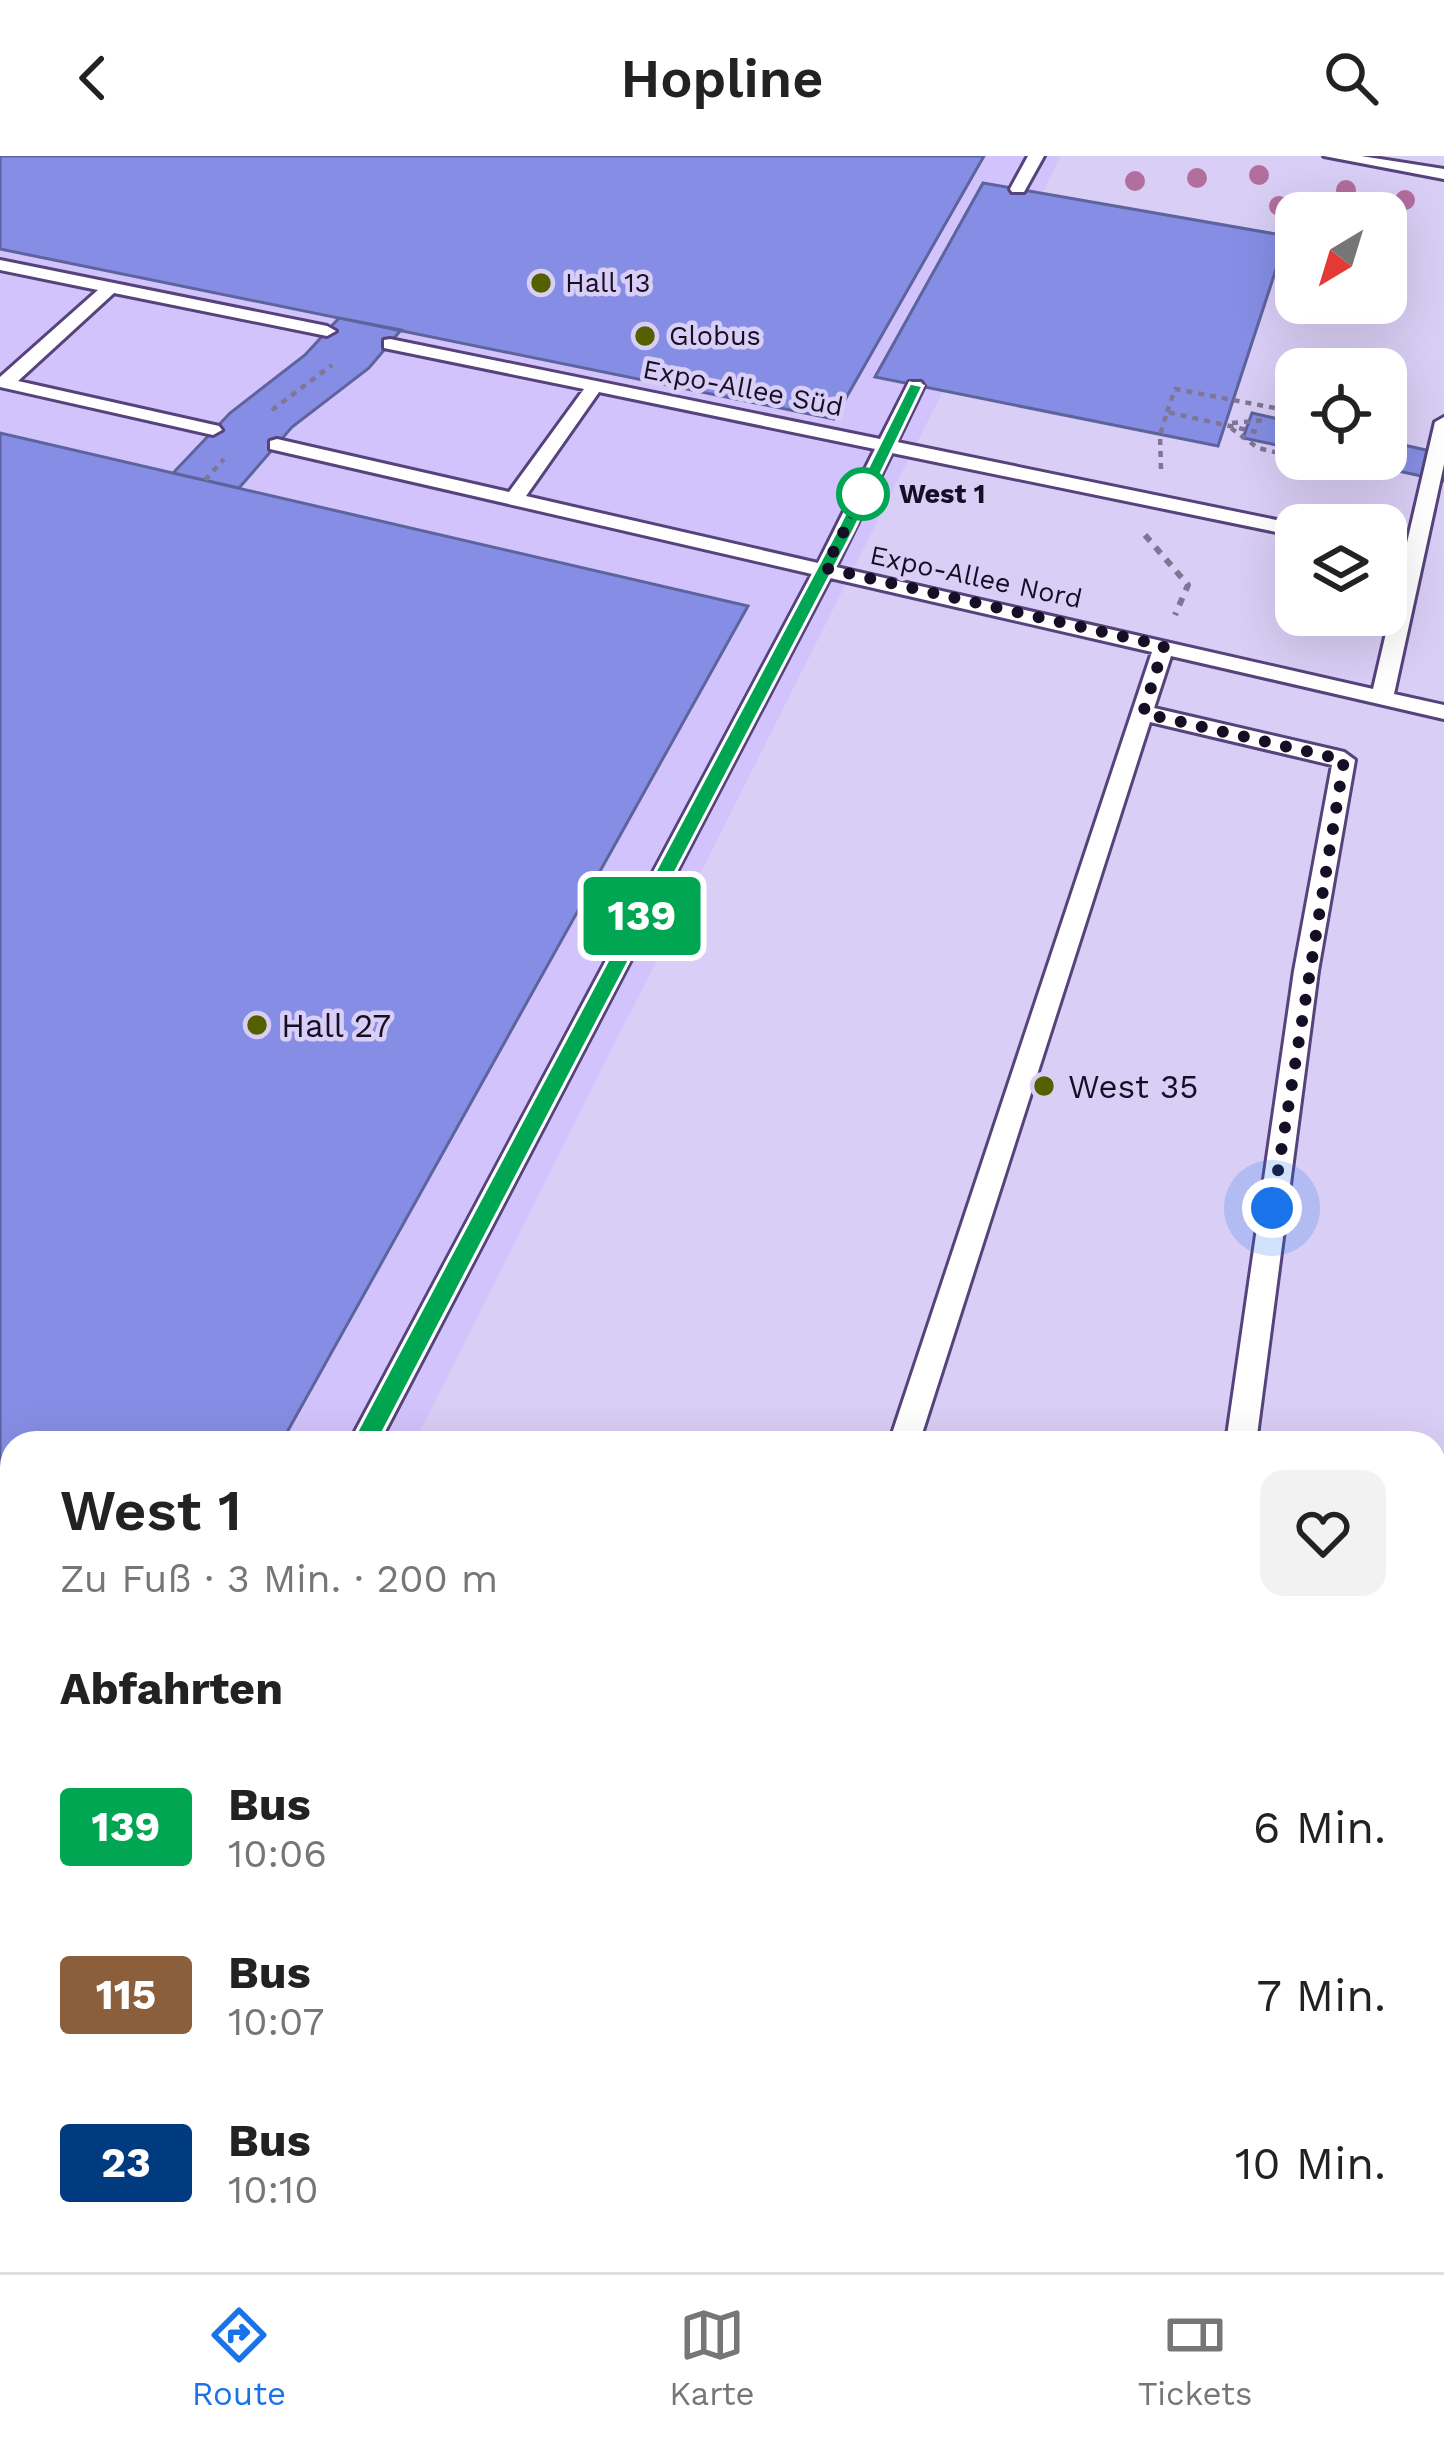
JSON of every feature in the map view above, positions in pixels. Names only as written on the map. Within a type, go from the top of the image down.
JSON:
[{"type":"lane","points":[[1018,189],[1036,156]]},
{"type":"lane","points":[[1332,156],[1444,174]]},
{"type":"lane","points":[[0,265],[327,331]]},
{"type":"lane","points":[[2,382],[111,287]]},
{"type":"lane","name":"Expo-Allee Süd","points":[[389,344],[1275,526]]},
{"type":"lane","points":[[2,382],[213,430]]},
{"type":"lane","points":[[514,499],[595,386]]},
{"type":"lane","points":[[370,1431],[825,568],[915,386]]},
{"type":"lane","points":[[1382,698],[1444,422]]},
{"type":"lane","name":"Expo-Allee Nord","points":[[277,445],[1444,712]]},
{"type":"lane","points":[[1407,553],[1413,554]]},
{"type":"lane","points":[[908,1431],[1164,646]]},
{"type":"lane","points":[[1143,713],[1344,760],[1303,992],[1243,1431]]},
{"type":"path","points":[[261,419],[338,361]]},
{"type":"path","points":[[1164,646],[1188,585],[1145,534],[1162,486],[1160,434],[1175,388],[1275,408]]},
{"type":"path","points":[[1167,412],[1263,430],[1225,423]]},
{"type":"path","points":[[1225,423],[1258,448],[1275,452]]},
{"type":"path","points":[[205,480],[231,452]]},
{"type":"shaded area","points":[[0,156],[1061,156],[420,1431],[0,1431]]},
{"type":"building","name":"Hall 13","points":[[0,156],[984,156],[834,419],[0,249]]},
{"type":"building","name":"West 1","points":[[983,183],[1275,234],[1275,273],[1218,446],[875,377]]},
{"type":"building","points":[[339,318],[401,330],[369,368],[292,427],[239,488],[173,473],[230,413],[305,355]]},
{"type":"building","points":[[1252,413],[1275,418],[1275,445],[1243,438]]},
{"type":"building","name":"Hall 27","points":[[0,433],[748,606],[288,1431],[0,1431]]},
{"type":"building","points":[[1407,446],[1444,454],[1444,481],[1407,473]]},
{"type":"bus line","name":"139","points":[[370,1431],[845,530],[915,386]]},
{"type":"place","name":"Hall 13","points":[[541,283]]},
{"type":"place","name":"Globus","points":[[645,336]]},
{"type":"place","name":"West 1","points":[[863,494]]},
{"type":"place","name":"Hall 27","points":[[257,1025]]},
{"type":"place","name":"West 35","points":[[1044,1086]]},
{"type":"route","points":[[863,494],[825,568],[1164,646],[1143,713],[1344,760],[1306,971],[1272,1208]]}]
